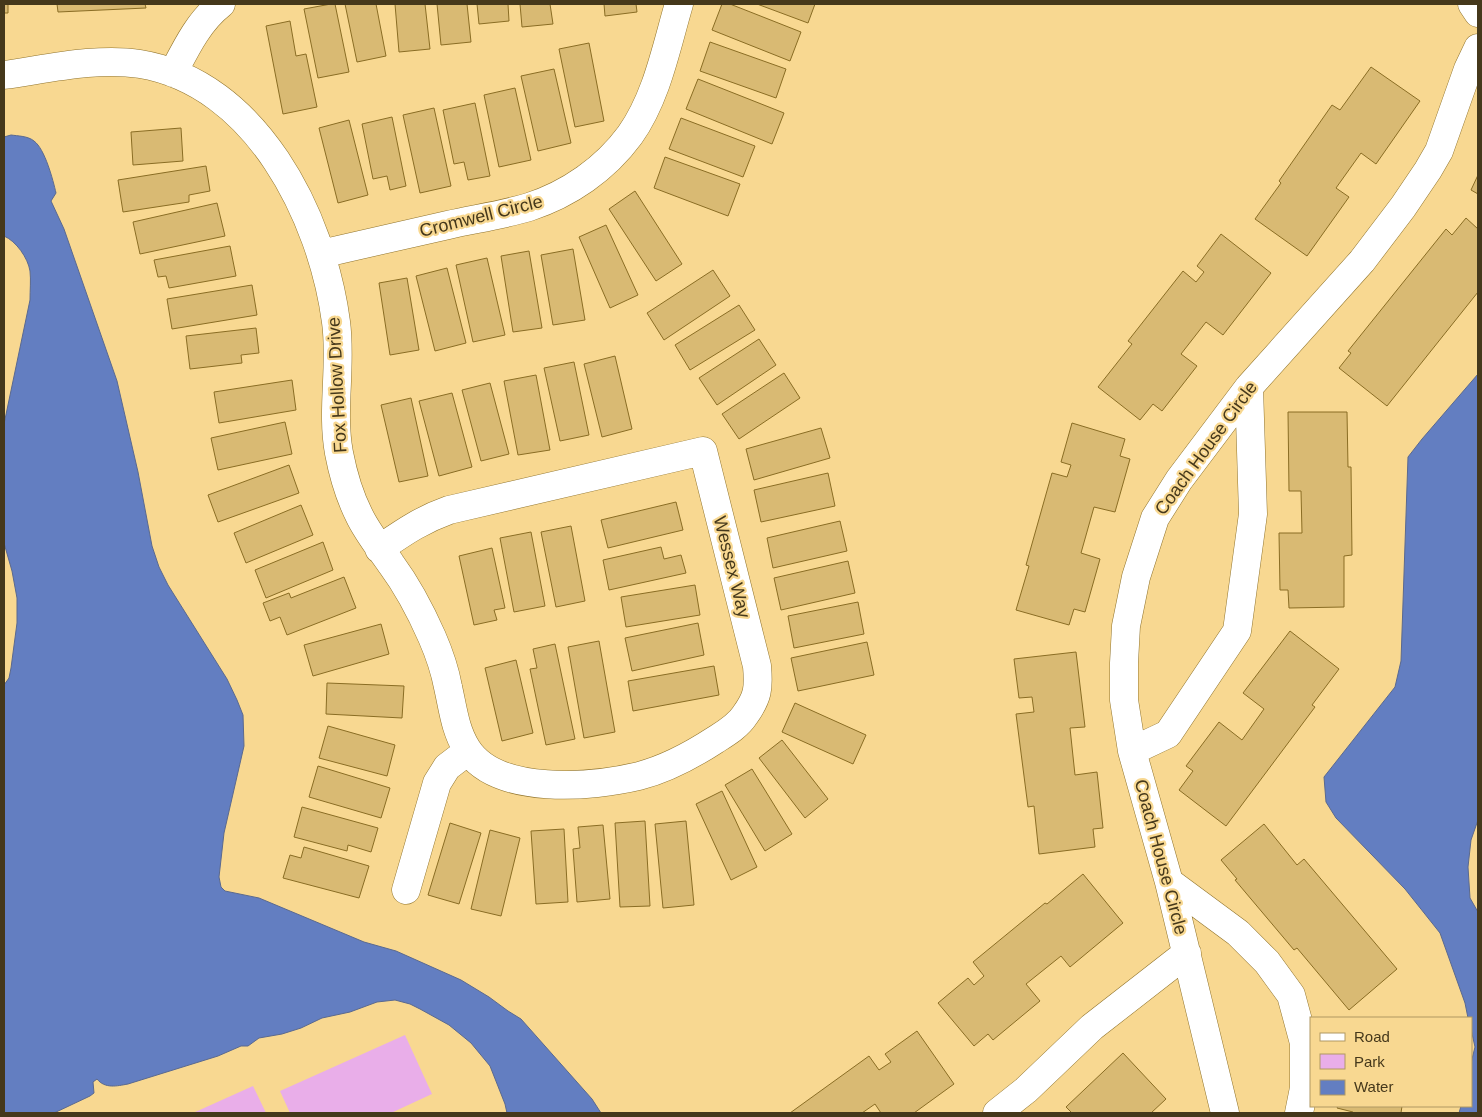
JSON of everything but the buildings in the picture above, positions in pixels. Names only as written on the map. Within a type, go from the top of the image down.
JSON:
[{"type":"street","name":"Cromwell Circle","points":[[321,254],[529,207],[568,190],[585,179],[617,151],[641,117],[657,78],[679,4]]},
{"type":"street","points":[[1472,4],[1478,13]]},
{"type":"street","points":[[173,73],[190,40],[218,5]]},
{"type":"street","name":"Coach House Circle","points":[[1224,1113],[1169,882],[1132,751],[1124,700],[1124,663],[1126,626],[1136,577],[1155,518],[1179,480],[1248,387],[1362,260],[1403,207],[1439,151],[1468,68],[1478,48]]},
{"type":"street","name":"Fox Hollow Drive","points":[[4,75],[101,62],[142,64],[173,73],[193,81],[227,104],[256,134],[286,176],[310,223],[321,254],[336,323],[338,448],[345,482],[359,516],[416,602],[434,642],[448,684],[456,724],[468,750]]},
{"type":"street","points":[[1132,751],[1168,734],[1237,631],[1253,514],[1248,387]]},
{"type":"street","name":"Wessex Way","points":[[380,549],[412,526],[449,510],[703,451],[757,666],[759,686],[754,700],[743,719],[728,732],[695,753],[640,775],[601,783],[562,785],[512,779],[496,773],[480,763],[468,750]]},
{"type":"street","points":[[406,890],[437,783],[447,767],[468,750]]},
{"type":"street","points":[[1169,882],[1238,933],[1267,962],[1292,995],[1304,1043],[1304,1088],[1299,1113]]},
{"type":"street","points":[[997,1113],[1026,1090],[1092,1027],[1187,953]]},
{"type":"green space","points":[[405,1035],[432,1094],[391,1113],[290,1113],[280,1091]]},
{"type":"green space","points":[[253,1086],[266,1113],[193,1113]]},
{"type":"water","points":[[11,135],[32,139],[42,151],[51,173],[56,193],[51,201],[64,229],[117,381],[138,472],[152,546],[159,567],[168,585],[227,679],[243,715],[244,746],[224,833],[219,877],[221,887],[225,891],[259,898],[364,942],[396,951],[461,980],[521,1019],[592,1099],[601,1113],[507,1113],[490,1066],[471,1043],[449,1025],[410,1004],[395,1000],[377,1002],[350,1012],[322,1018],[301,1028],[259,1038],[248,1046],[241,1046],[218,1056],[128,1084],[107,1086],[97,1079],[93,1082],[94,1093],[54,1113],[4,1113],[4,685],[9,678],[11,668],[17,623],[17,598],[4,543],[4,424],[30,300],[29,266],[17,246],[4,236],[4,137]]},
{"type":"water","points":[[1478,374],[1478,820],[1471,840],[1468,867],[1470,898],[1478,912],[1478,1113],[1459,1113],[1461,1107],[1472,1107],[1472,1059],[1475,1047],[1472,1034],[1472,1017],[1468,1017],[1465,1003],[1440,933],[1405,889],[1336,818],[1326,802],[1324,777],[1395,687],[1401,661],[1408,457]]}]
